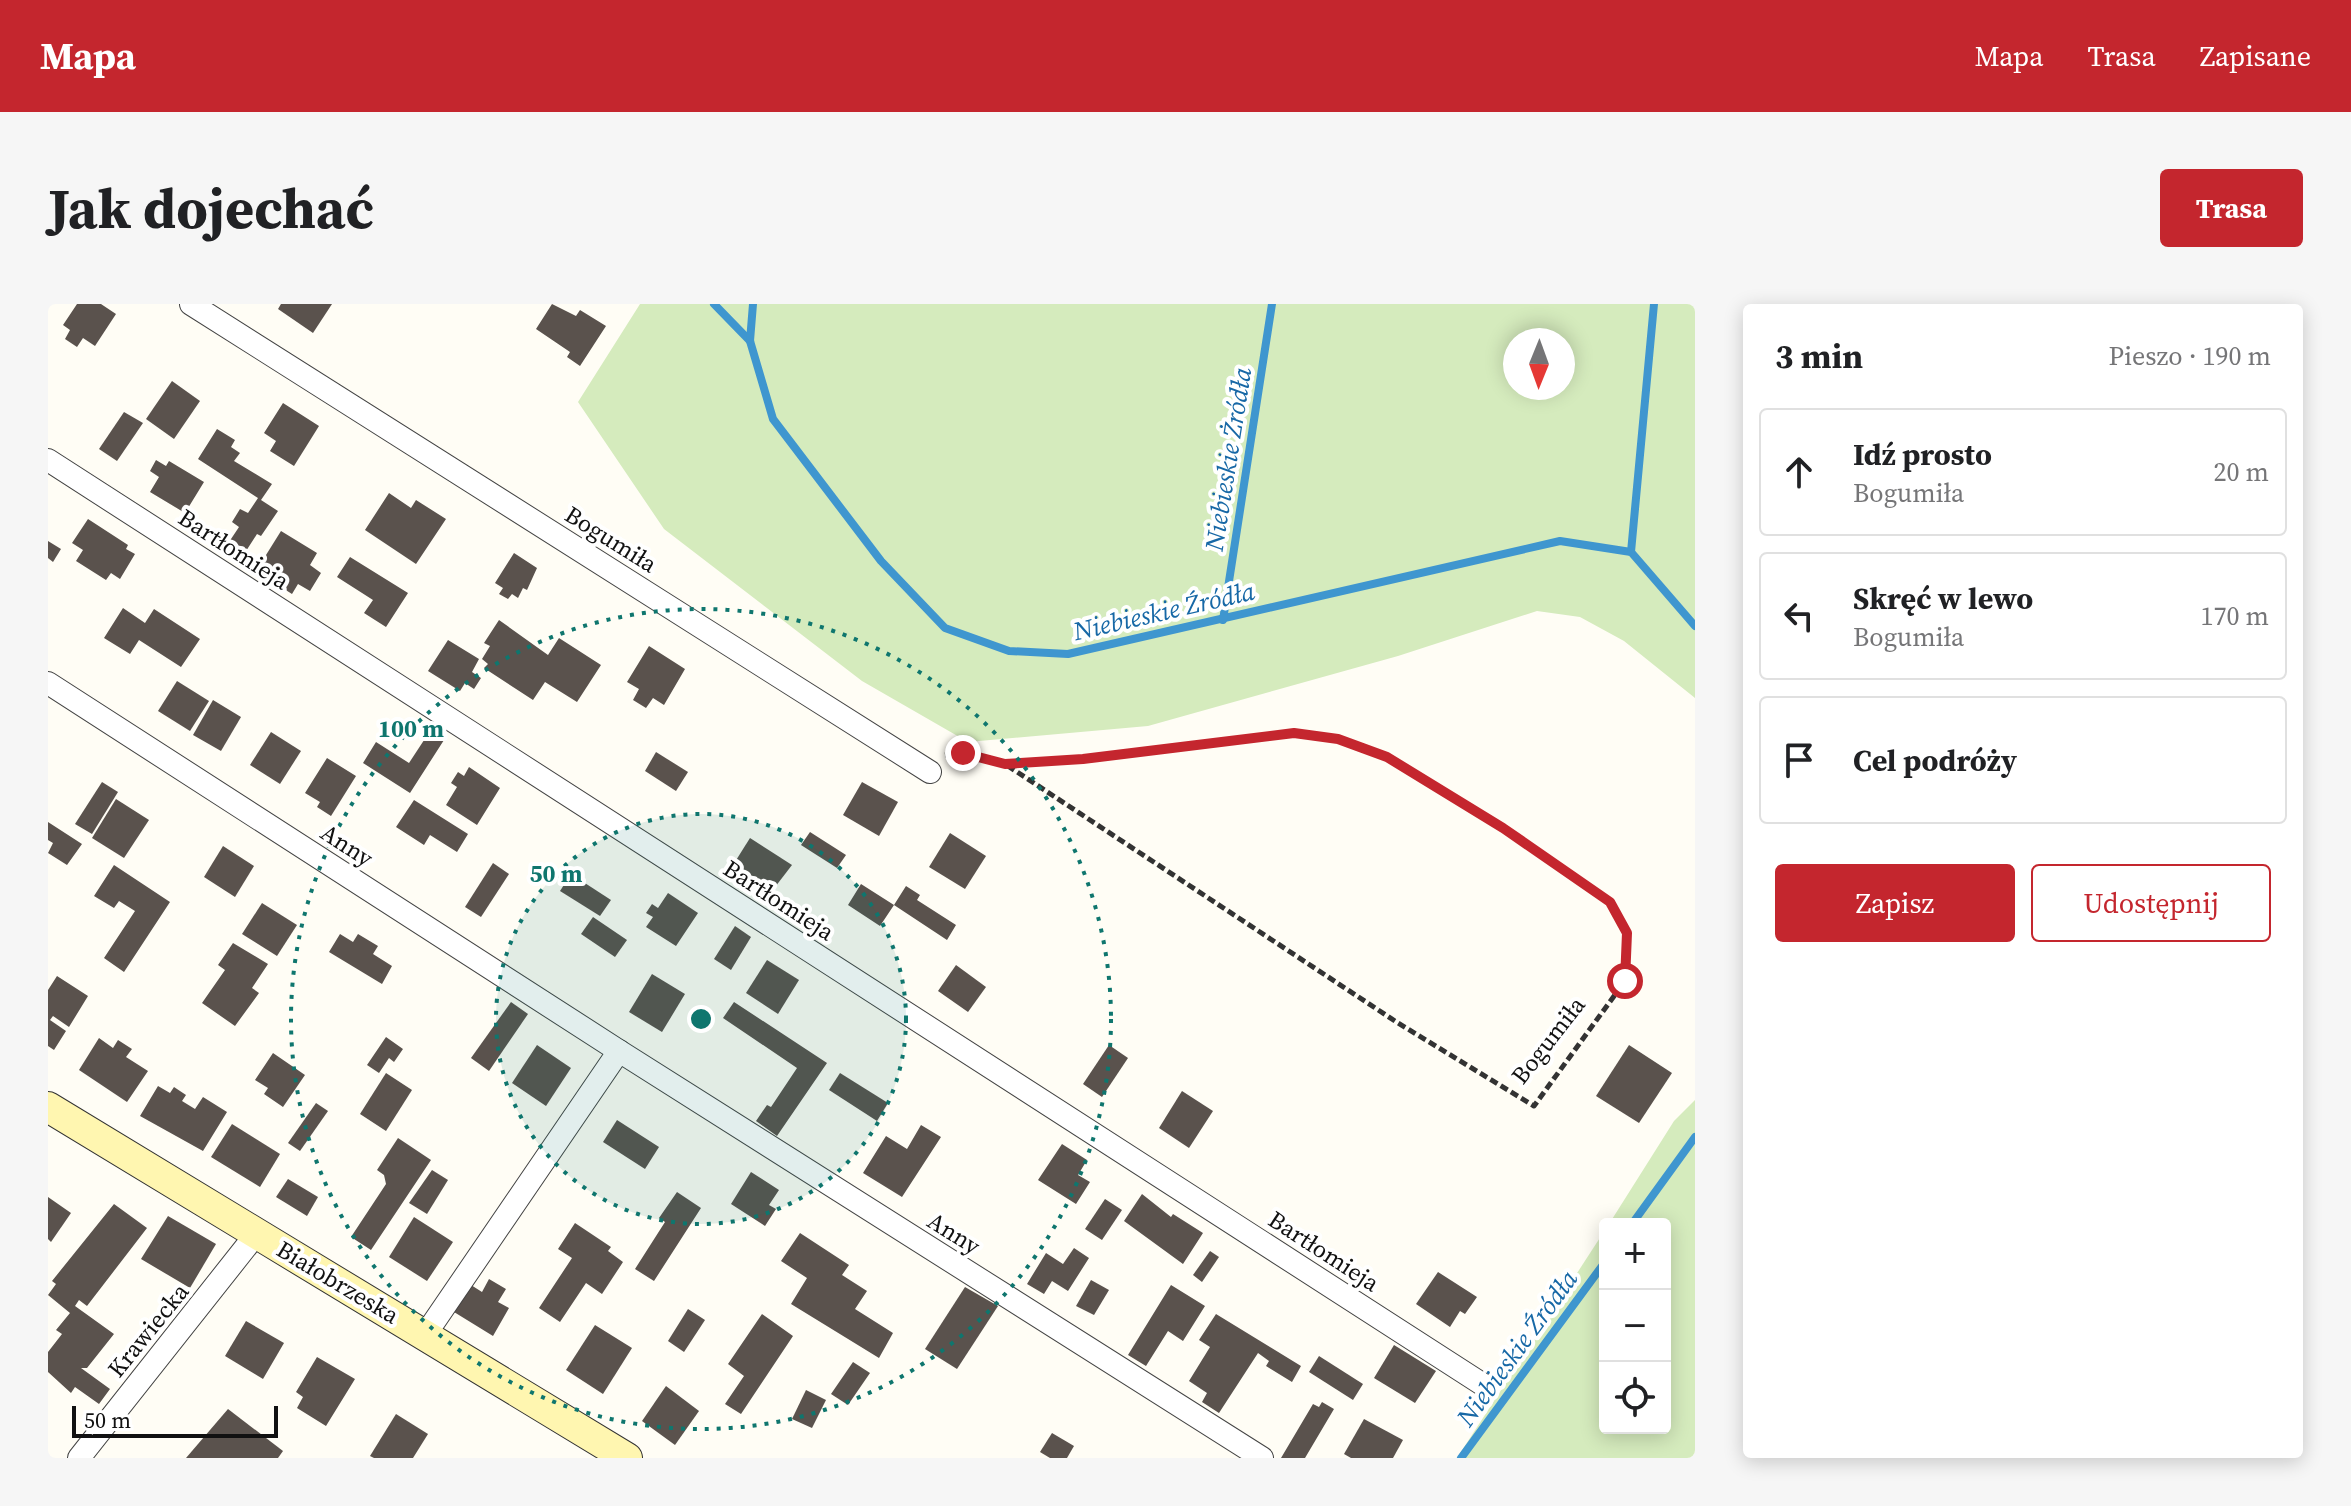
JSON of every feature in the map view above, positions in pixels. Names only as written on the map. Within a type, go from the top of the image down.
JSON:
[{"type":"main road","name":"Białobrzeska","points":[[48,1107],[627,1458]]},
{"type":"street","name":"Bogumiła","points":[[191,304],[930,772]]},
{"type":"street","name":"Bartłomieja","points":[[48,460],[1482,1384]]},
{"type":"street","name":"Anny","points":[[48,683],[619,1051],[1262,1458]]},
{"type":"street","points":[[425,1335],[619,1051]]},
{"type":"street","name":"Krawiecka","points":[[79,1458],[257,1233]]},
{"type":"path","name":"Bogumiła","points":[[930,772],[939,756],[963,753],[1005,764],[1083,759],[1294,733],[1338,739],[1387,757],[1503,828],[1610,902],[1627,933],[1625,981],[1534,1106],[1398,1023],[1005,764]]},
{"type":"green space","points":[[640,304],[1695,304],[1695,698],[1624,641],[1580,617],[1537,611],[1398,656],[1148,726],[968,742],[862,681],[664,529],[578,402]]},
{"type":"green space","points":[[1695,1100],[1695,1458],[1457,1458],[1599,1239],[1599,1434],[1671,1434],[1671,1218],[1613,1218],[1674,1121]]},
{"type":"building","points":[[77,304],[101,304],[116,314],[95,346],[83,338],[77,347],[65,339],[70,330],[63,325]]},
{"type":"building","points":[[281,304],[332,304],[313,333],[278,309]]},
{"type":"building","points":[[552,304],[576,316],[580,310],[606,326],[580,366],[567,357],[570,352],[536,329]]},
{"type":"building","points":[[172,381],[200,401],[174,439],[146,419]]},
{"type":"building","points":[[283,403],[319,426],[294,466],[270,451],[276,441],[264,433]]},
{"type":"building","points":[[124,412],[143,423],[117,461],[99,449]]},
{"type":"building","points":[[217,429],[235,440],[231,447],[240,453],[234,461],[272,484],[261,500],[278,511],[261,536],[257,534],[239,562],[223,551],[239,527],[232,522],[240,509],[248,513],[258,498],[198,459]]},
{"type":"building","points":[[156,460],[166,466],[169,461],[204,482],[185,513],[150,492],[159,477],[150,471]]},
{"type":"building","points":[[389,493],[411,508],[416,500],[446,519],[416,564],[365,530]]},
{"type":"building","points":[[88,519],[128,545],[126,549],[135,554],[120,579],[111,573],[106,580],[76,561],[83,550],[72,543]]},
{"type":"building","points":[[281,531],[317,553],[310,565],[321,573],[310,591],[298,584],[292,594],[256,571]]},
{"type":"building","points":[[48,541],[61,549],[53,562],[48,558]]},
{"type":"building","points":[[514,553],[537,568],[527,590],[523,588],[518,598],[512,594],[508,599],[499,594],[503,588],[495,583]]},
{"type":"building","points":[[350,557],[408,593],[386,627],[364,613],[373,600],[337,577]]},
{"type":"building","points":[[123,608],[145,623],[154,609],[200,639],[181,667],[139,640],[130,654],[104,638]]},
{"type":"building","points":[[499,620],[548,655],[559,638],[601,665],[577,702],[545,682],[533,700],[484,668],[488,664],[482,659],[490,646],[484,643]]},
{"type":"building","points":[[448,640],[479,659],[472,672],[481,678],[474,689],[465,683],[460,691],[428,671]]},
{"type":"building","points":[[649,646],[685,669],[664,705],[653,698],[646,708],[633,700],[639,689],[627,682]]},
{"type":"building","points":[[177,681],[209,701],[190,731],[158,711]]},
{"type":"building","points":[[213,700],[241,717],[221,751],[193,735]]},
{"type":"building","points":[[430,731],[444,740],[410,793],[363,763],[376,742],[409,763]]},
{"type":"building","points":[[271,732],[301,751],[280,784],[250,765]]},
{"type":"building","points":[[656,752],[688,772],[676,791],[645,771]]},
{"type":"building","points":[[327,758],[356,776],[331,816],[317,807],[320,802],[305,793]]},
{"type":"building","points":[[469,767],[500,788],[477,825],[446,805],[457,787],[451,783],[458,772],[464,776]]},
{"type":"building","points":[[102,782],[118,792],[92,834],[75,824]]},
{"type":"building","points":[[862,782],[898,802],[879,836],[843,815]]},
{"type":"building","points":[[116,799],[149,820],[124,858],[92,838]]},
{"type":"building","points":[[414,800],[468,834],[457,852],[430,835],[424,845],[396,827]]},
{"type":"building","points":[[48,822],[82,844],[67,865],[48,853],[53,843],[48,840]]},
{"type":"building","points":[[810,832],[846,855],[837,868],[801,845]]},
{"type":"building","points":[[950,833],[986,856],[965,889],[929,867]]},
{"type":"building","points":[[750,838],[792,865],[772,891],[733,865]]},
{"type":"building","points":[[223,846],[254,866],[235,897],[204,877]]},
{"type":"building","points":[[493,863],[509,874],[481,917],[465,907]]},
{"type":"building","points":[[114,865],[170,902],[124,972],[104,958],[135,911],[119,901],[114,908],[94,896]]},
{"type":"building","points":[[571,874],[611,900],[600,916],[560,891]]},
{"type":"building","points":[[861,884],[894,905],[880,926],[848,905]]},
{"type":"building","points":[[906,886],[920,895],[917,900],[956,925],[947,940],[894,905]]},
{"type":"building","points":[[668,893],[698,913],[676,946],[646,927],[653,917],[646,913],[652,904],[658,908]]},
{"type":"building","points":[[262,903],[297,925],[277,956],[242,934]]},
{"type":"building","points":[[593,917],[627,940],[615,957],[581,934]]},
{"type":"building","points":[[735,926],[751,937],[731,970],[714,959]]},
{"type":"building","points":[[340,934],[353,942],[358,934],[378,946],[373,954],[392,966],[382,984],[329,952]]},
{"type":"building","points":[[233,943],[268,964],[252,988],[259,993],[235,1026],[202,1003],[225,970],[218,965]]},
{"type":"building","points":[[767,960],[799,980],[778,1014],[746,993]]},
{"type":"building","points":[[956,965],[986,987],[968,1012],[938,991]]},
{"type":"building","points":[[652,974],[685,994],[662,1032],[629,1012]]},
{"type":"building","points":[[57,976],[88,996],[69,1027],[53,1016],[50,1020],[66,1031],[54,1050],[48,1046],[48,990]]},
{"type":"building","points":[[511,1002],[528,1014],[489,1071],[471,1058]]},
{"type":"building","points":[[734,1002],[827,1063],[777,1136],[756,1121],[767,1105],[771,1107],[797,1068],[723,1018]]},
{"type":"building","points":[[386,1037],[403,1049],[394,1062],[389,1058],[379,1073],[367,1065]]},
{"type":"building","points":[[99,1038],[113,1048],[118,1040],[132,1049],[126,1057],[148,1071],[127,1102],[79,1070]]},
{"type":"building","points":[[537,1045],[571,1068],[546,1106],[512,1083]]},
{"type":"building","points":[[1109,1045],[1128,1058],[1102,1097],[1083,1084]]},
{"type":"building","points":[[1629,1045],[1672,1073],[1639,1123],[1596,1096]]},
{"type":"building","points":[[273,1053],[305,1075],[283,1107],[264,1094],[268,1088],[255,1080]]},
{"type":"building","points":[[386,1073],[412,1090],[386,1131],[360,1114]]},
{"type":"building","points":[[840,1073],[888,1103],[877,1121],[829,1090]]},
{"type":"building","points":[[158,1086],[170,1093],[174,1087],[186,1095],[182,1101],[195,1109],[203,1097],[227,1112],[203,1151],[140,1116]]},
{"type":"building","points":[[1182,1091],[1213,1111],[1189,1148],[1159,1128]]},
{"type":"building","points":[[316,1103],[328,1111],[300,1151],[288,1143]]},
{"type":"building","points":[[617,1120],[659,1147],[645,1169],[603,1142]]},
{"type":"building","points":[[232,1124],[280,1154],[260,1187],[211,1157]]},
{"type":"building","points":[[921,1125],[941,1137],[902,1197],[863,1173],[886,1136],[907,1149]]},
{"type":"building","points":[[398,1138],[431,1160],[371,1250],[351,1237],[386,1184],[384,1175],[377,1170]]},
{"type":"building","points":[[1062,1144],[1087,1160],[1078,1175],[1090,1182],[1076,1204],[1038,1180]]},
{"type":"building","points":[[432,1170],[448,1180],[427,1214],[409,1203]]},
{"type":"building","points":[[751,1172],[779,1190],[769,1205],[776,1209],[765,1226],[731,1204]]},
{"type":"building","points":[[288,1179],[318,1197],[307,1216],[276,1197]]},
{"type":"building","points":[[677,1192],[701,1208],[654,1281],[635,1269],[665,1222],[659,1218]]},
{"type":"building","points":[[1142,1194],[1171,1217],[1173,1214],[1203,1233],[1183,1264],[1124,1221]]},
{"type":"building","points":[[48,1197],[71,1213],[51,1242],[48,1239]]},
{"type":"building","points":[[1105,1199],[1122,1210],[1102,1240],[1085,1229]]},
{"type":"building","points":[[114,1204],[147,1228],[87,1306],[79,1300],[75,1306],[114,1334],[87,1368],[81,1368],[110,1389],[99,1404],[75,1387],[71,1393],[48,1372],[48,1352],[62,1334],[56,1330],[70,1313],[48,1295],[56,1284],[52,1281]]},
{"type":"building","points":[[168,1216],[216,1244],[190,1288],[141,1259]]},
{"type":"building","points":[[414,1217],[453,1242],[427,1281],[389,1257]]},
{"type":"building","points":[[575,1223],[611,1247],[608,1251],[623,1262],[602,1294],[586,1283],[560,1322],[539,1308],[572,1258],[558,1249]]},
{"type":"building","points":[[800,1233],[849,1265],[842,1275],[867,1291],[855,1309],[893,1333],[879,1358],[791,1304],[807,1278],[781,1261]]},
{"type":"building","points":[[1074,1248],[1089,1258],[1068,1291],[1052,1281],[1044,1294],[1027,1284],[1046,1253],[1063,1264]]},
{"type":"building","points":[[1210,1251],[1219,1257],[1202,1282],[1193,1275]]},
{"type":"building","points":[[1438,1272],[1477,1297],[1465,1314],[1460,1311],[1450,1327],[1416,1304]]},
{"type":"building","points":[[489,1279],[506,1289],[498,1302],[509,1308],[493,1336],[454,1312],[471,1285],[482,1292]]},
{"type":"building","points":[[1091,1280],[1109,1290],[1094,1315],[1076,1306]]},
{"type":"building","points":[[1171,1285],[1205,1306],[1183,1341],[1168,1331],[1146,1366],[1128,1355]]},
{"type":"building","points":[[965,1287],[998,1306],[957,1369],[925,1349]]},
{"type":"building","points":[[688,1309],[705,1320],[684,1352],[668,1341]]},
{"type":"building","points":[[762,1314],[793,1336],[741,1414],[725,1404],[744,1376],[728,1364]]},
{"type":"building","points":[[1216,1314],[1301,1366],[1292,1382],[1266,1366],[1269,1361],[1258,1353],[1219,1413],[1202,1402],[1207,1393],[1189,1381],[1210,1347],[1199,1340]]},
{"type":"building","points":[[246,1321],[284,1343],[263,1379],[225,1356]]},
{"type":"building","points":[[595,1325],[632,1348],[603,1394],[566,1370]]},
{"type":"building","points":[[1394,1345],[1436,1371],[1415,1403],[1374,1378]]},
{"type":"building","points":[[1319,1356],[1363,1384],[1353,1400],[1309,1372]]},
{"type":"building","points":[[317,1357],[355,1379],[326,1426],[297,1408],[303,1397],[296,1392]]},
{"type":"building","points":[[853,1362],[870,1373],[848,1405],[831,1394]]},
{"type":"building","points":[[666,1386],[699,1411],[675,1445],[642,1421]]},
{"type":"building","points":[[806,1390],[826,1400],[812,1428],[792,1419]]},
{"type":"building","points":[[1322,1402],[1334,1409],[1305,1458],[1281,1458],[1313,1404],[1319,1407]]},
{"type":"building","points":[[228,1409],[283,1451],[278,1458],[186,1458]]},
{"type":"building","points":[[396,1414],[428,1434],[413,1458],[370,1456]]},
{"type":"building","points":[[1364,1419],[1403,1440],[1393,1458],[1351,1458],[1344,1454]]},
{"type":"building","points":[[1052,1433],[1074,1446],[1067,1458],[1050,1458],[1040,1452]]},
{"type":"waterway","points":[[714,304],[750,341]]},
{"type":"waterway","name":"Niebieskie Źródła","points":[[753,304],[750,341],[773,419],[881,561],[945,628],[1009,651],[1068,654],[1560,541],[1631,552],[1695,626]]},
{"type":"waterway","name":"Niebieskie Żródła","points":[[1223,620],[1272,304]]},
{"type":"waterway","name":"Niebieskie Żródła","points":[[1631,552],[1654,304]]},
{"type":"waterway","name":"Niebieskie Źródła","points":[[1636,1218],[1695,1137]]},
{"type":"waterway","name":"Niebieskie Źródła","points":[[1461,1458],[1599,1270]]},
{"type":"route","points":[[963,753],[1005,764],[1083,759],[1294,733],[1338,739],[1387,757],[1503,828],[1610,902],[1627,933],[1625,981]]}]
